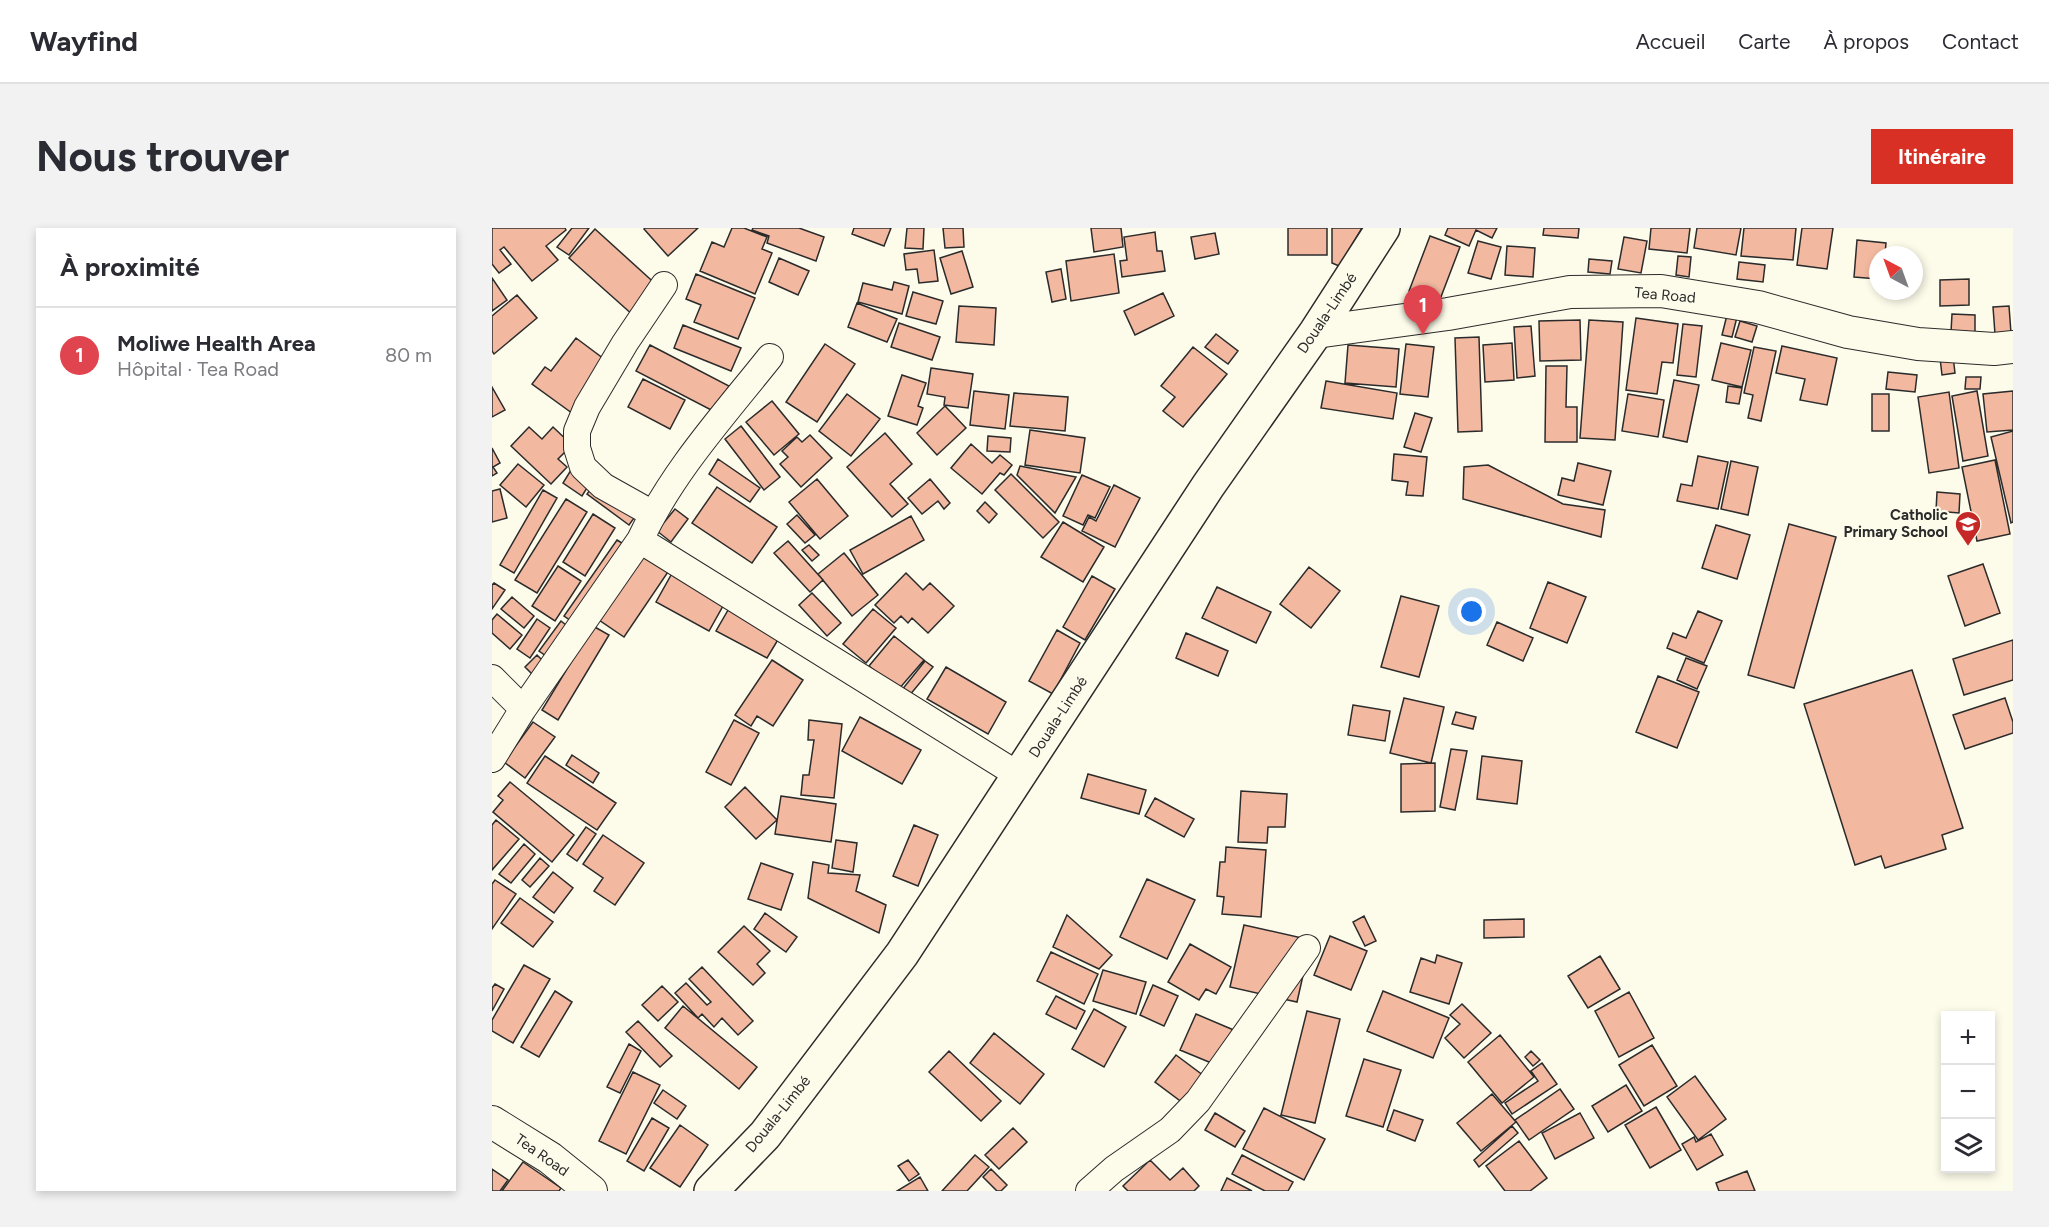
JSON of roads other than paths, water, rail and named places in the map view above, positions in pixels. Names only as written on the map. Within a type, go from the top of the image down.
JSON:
[{"type":"highway","name":"Douala-Limbé","points":[[711,1191],[765,1135],[902,954],[1208,486],[1316,332],[1383,228]]},
{"type":"main road","name":"Tea Road","points":[[1316,332],[1448,314],[1570,292],[1661,291],[1758,307],[1848,332],[1918,344],[1994,349],[2013,347]]},
{"type":"main road","name":"Tea Road","points":[[492,1122],[550,1158],[591,1191]]},
{"type":"street","points":[[652,514],[603,486],[583,467],[577,448],[578,431],[587,407],[664,285]]},
{"type":"street","points":[[492,759],[523,709],[640,540],[652,514],[679,472],[770,357]]},
{"type":"street","points":[[640,540],[1020,776]]},
{"type":"street","points":[[492,678],[523,709]]},
{"type":"street","points":[[1089,1191],[1114,1169],[1170,1130],[1198,1101],[1307,948]]},
{"type":"place","name":"Moliwe Health Area","points":[[1423,335]]},
{"type":"place","name":"Catholic Primary School","points":[[1968,547]]}]
